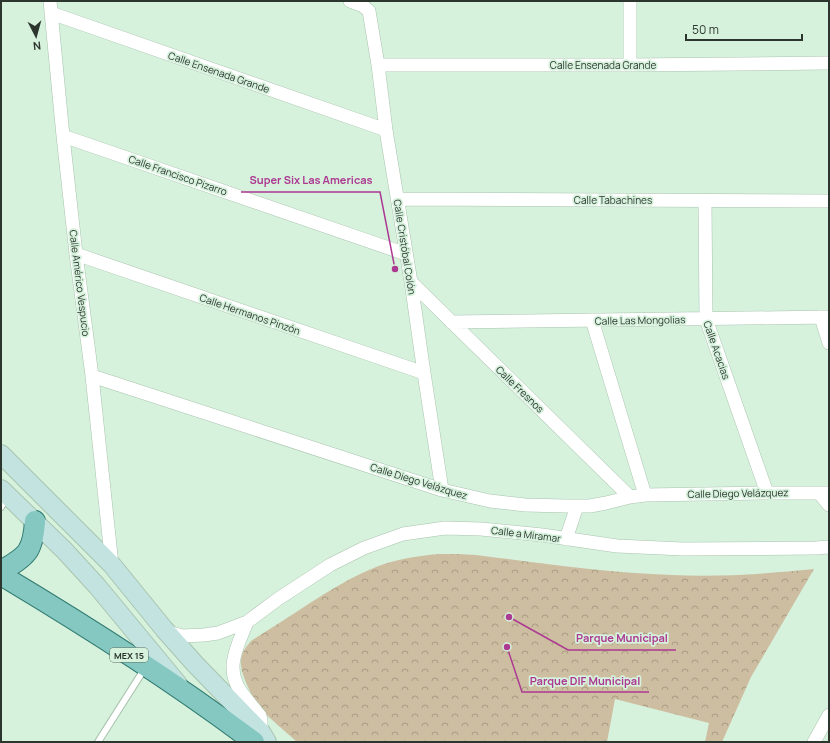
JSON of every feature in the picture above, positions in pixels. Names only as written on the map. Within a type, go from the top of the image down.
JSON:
[{"type":"main road","points":[[1,571],[18,561],[28,552],[33,543],[35,521]]},
{"type":"main road","name":"MEX 15","points":[[1,575],[146,666],[254,739]]},
{"type":"street","name":"Calle Cristóbal Colón","points":[[350,1],[367,8],[369,11],[442,490]]},
{"type":"street","points":[[630,1],[630,65]]},
{"type":"street","name":"Calle Ensenada Grande","points":[[51,7],[386,130]]},
{"type":"street","name":"Calle Américo Vespucio","points":[[51,7],[63,136],[76,254],[92,376],[112,565]]},
{"type":"street","name":"Calle Ensenada Grande","points":[[378,65],[829,63]]},
{"type":"street","name":"Calle Francisco Pizarro","points":[[63,136],[406,254]]},
{"type":"street","name":"Calle Tabachines","points":[[398,199],[829,201]]},
{"type":"street","name":"Calle Acacias","points":[[705,201],[706,319],[767,493]]},
{"type":"street","name":"Calle Hermanos Pinzón","points":[[76,254],[424,373]]},
{"type":"street","name":"Calle Fresnos","points":[[411,282],[630,497]]},
{"type":"street","points":[[825,317],[829,343]]},
{"type":"street","name":"Calle Las Mongolias","points":[[451,322],[825,317]]},
{"type":"street","points":[[592,320],[645,495]]},
{"type":"street","name":"Calle Diego Velázquez","points":[[92,376],[442,490],[490,501],[525,505],[590,506],[645,495],[824,493]]},
{"type":"street","points":[[1,454],[112,565],[164,630],[199,668],[254,739]]},
{"type":"street","points":[[824,493],[829,505]]},
{"type":"street","points":[[3,497],[35,521],[64,550],[97,586],[185,692]]},
{"type":"street","points":[[566,539],[577,506]]},
{"type":"street","name":"Calle a Miramar","points":[[164,630],[182,636],[204,635],[247,622],[278,599],[330,565],[364,548],[403,534],[445,528],[481,529],[542,535],[617,546],[682,550],[829,547]]},
{"type":"street","points":[[247,622],[234,655],[233,663],[234,676],[241,693],[260,716],[261,720],[254,739]]},
{"type":"street","points":[[814,742],[829,714]]},
{"type":"lane","points":[[98,742],[146,666]]},
{"type":"green space","points":[[440,554],[476,555],[598,570],[647,574],[707,576],[743,575],[814,569],[751,677],[722,742],[705,742],[709,723],[615,699],[607,742],[297,742],[258,706],[253,699],[241,668],[241,658],[243,652],[251,641],[324,594],[361,574],[395,561],[412,557]]},
{"type":"place","name":"Super Six Las Americas","points":[[395,269]]},
{"type":"place","name":"Parque Municipal","points":[[509,617]]},
{"type":"place","name":"Parque DIF Municipal","points":[[507,647]]}]
